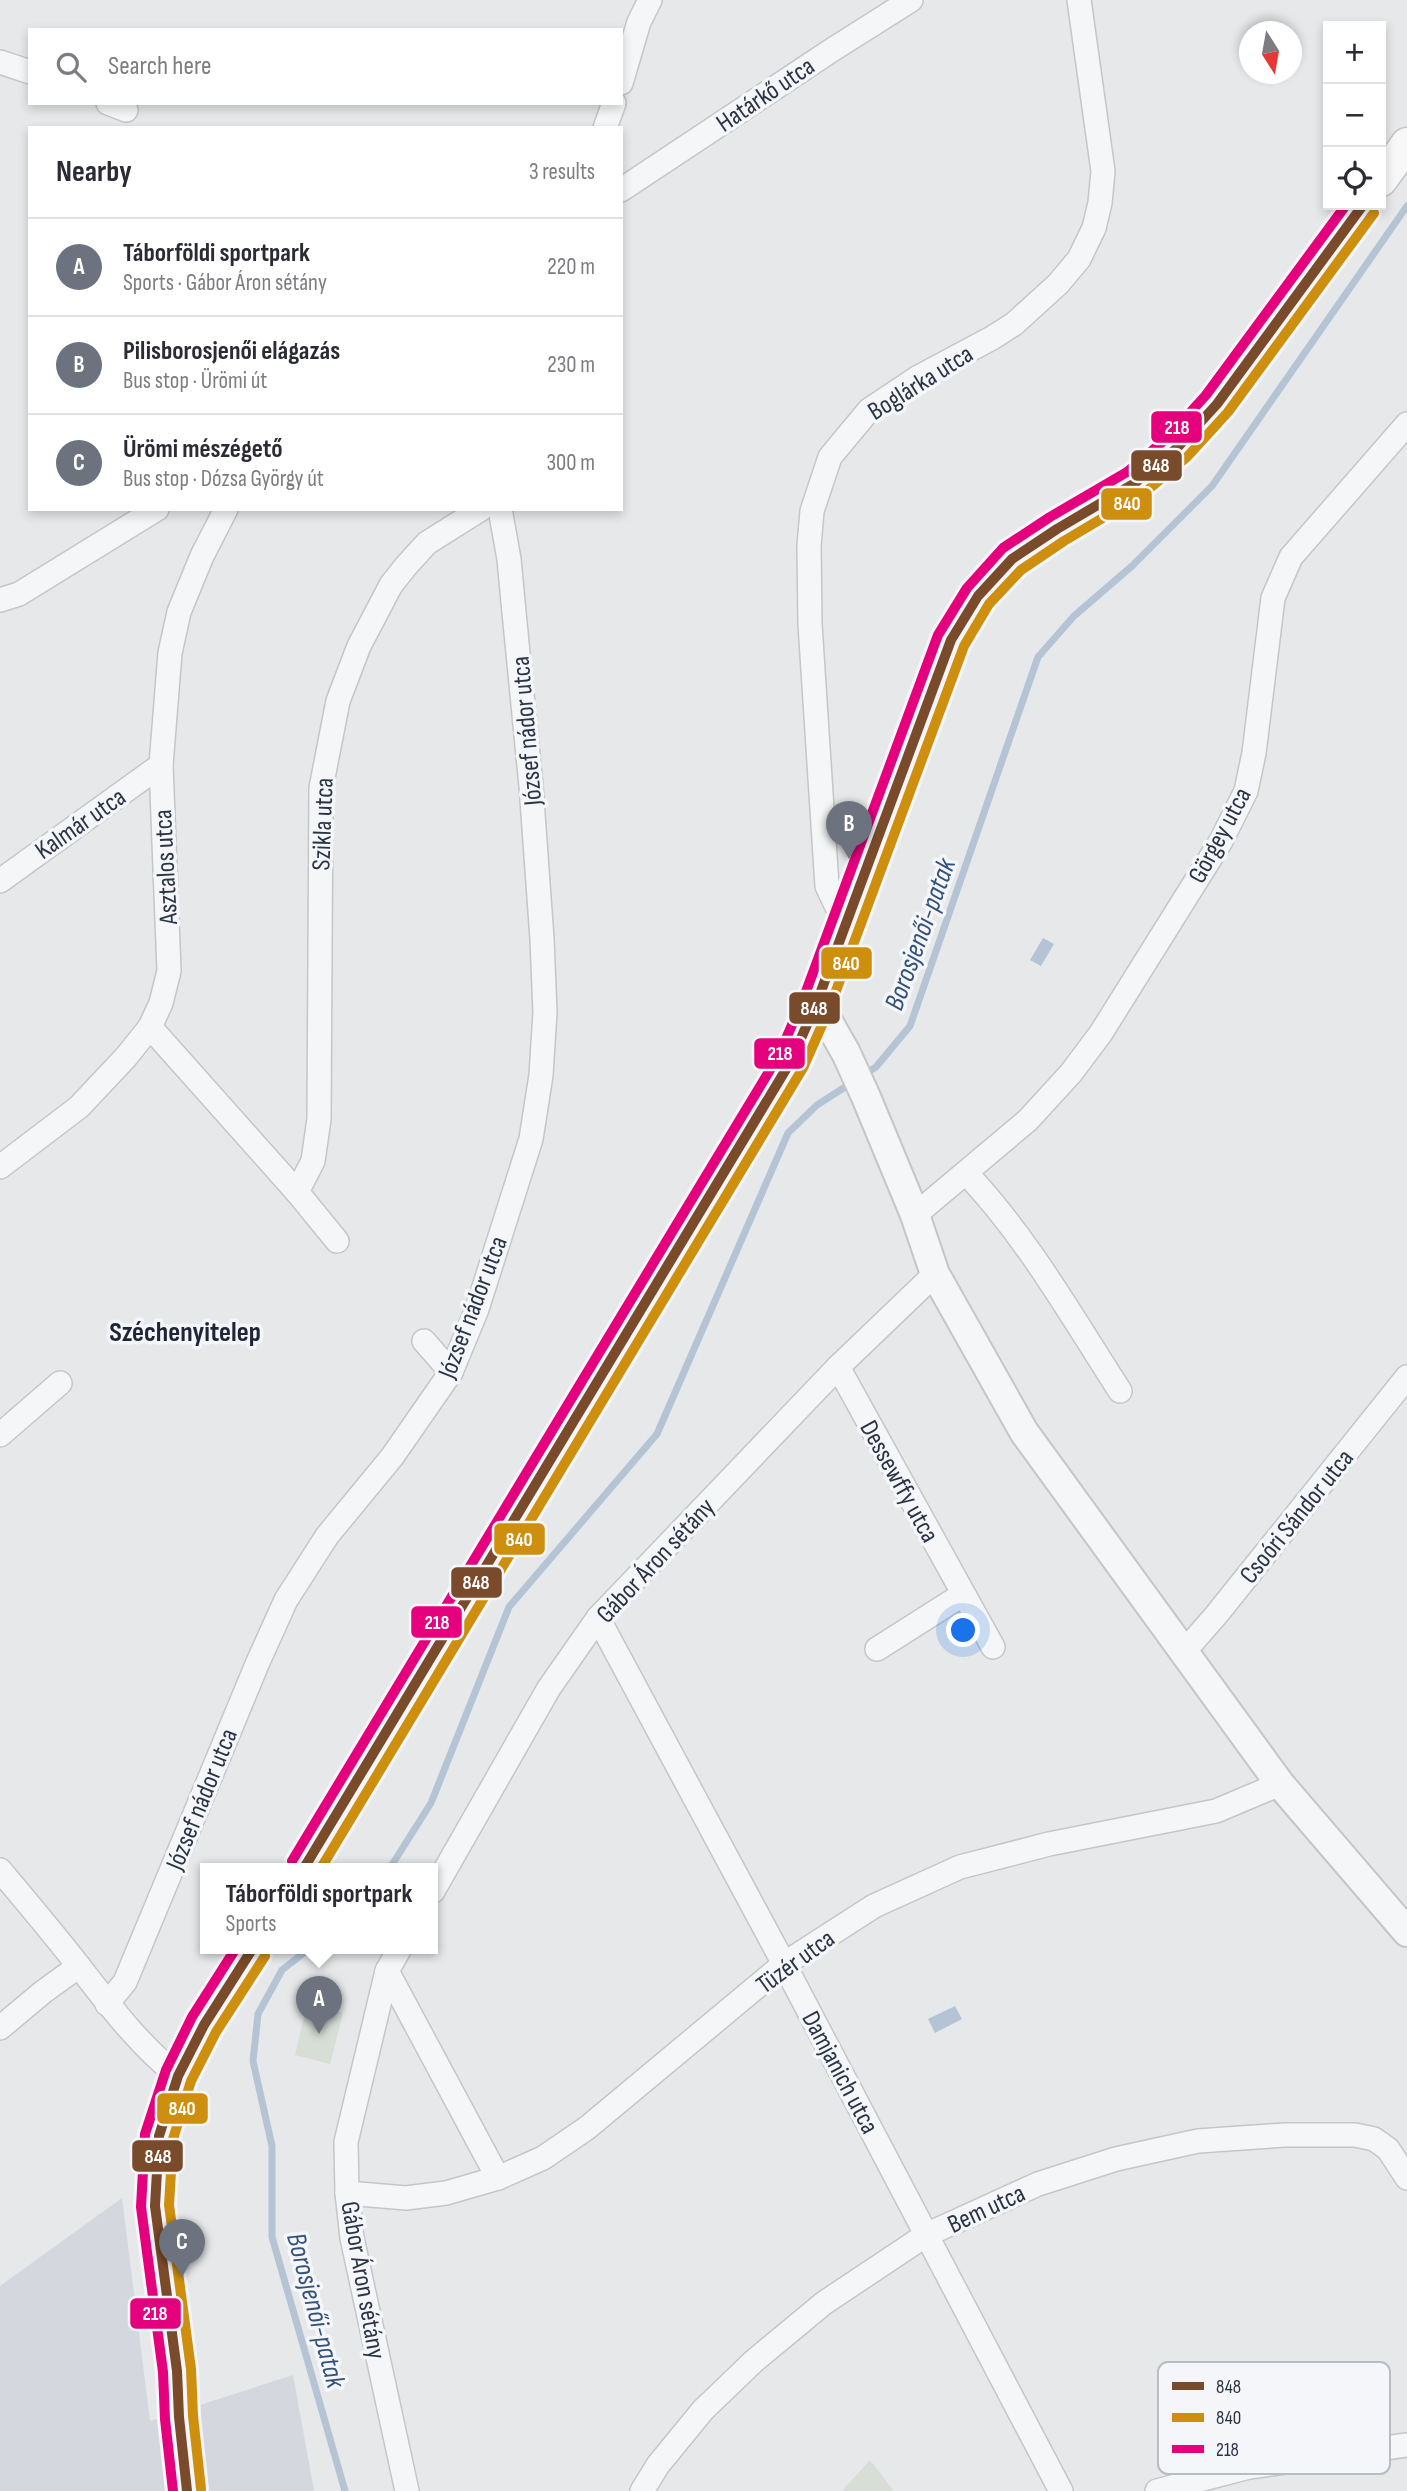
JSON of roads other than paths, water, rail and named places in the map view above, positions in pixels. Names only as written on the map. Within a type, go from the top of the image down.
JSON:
[{"type":"main road","points":[[1386,173],[1407,144]]},
{"type":"main road","points":[[307,1863],[791,1061],[817,1002],[951,640],[978,596],[1012,559],[1135,483],[1177,448],[1217,404],[1359,210]]},
{"type":"main road","points":[[187,2491],[177,2371],[155,2206],[159,2136],[177,2077],[205,2025],[249,1954]]},
{"type":"street","points":[[623,76],[639,22],[650,0]]},
{"type":"street","name":"Határkő utca","points":[[623,189],[911,0]]},
{"type":"street","name":"Boglárka utca","points":[[845,923],[827,886],[810,624],[809,547],[812,511],[830,457],[869,410],[917,378],[1014,324],[1050,292],[1079,259],[1094,229],[1103,171],[1079,0]]},
{"type":"street","points":[[0,62],[28,71]]},
{"type":"street","points":[[607,126],[613,105]]},
{"type":"street","name":"Görgey utca","points":[[915,1215],[1028,1120],[1071,1073],[1101,1033],[1221,841],[1246,791],[1261,711],[1273,597],[1291,557],[1407,424]]},
{"type":"street","points":[[6,593],[153,511]]},
{"type":"street","name":"Asztalos utca","points":[[0,1167],[79,1107],[127,1057],[150,1027],[161,1003],[169,971],[161,765],[170,653],[179,612],[202,556],[225,511]]},
{"type":"street","name":"Szikla utca","points":[[297,1192],[313,1161],[319,1119],[321,788],[338,701],[359,646],[398,575],[415,553],[427,543],[478,511]]},
{"type":"street","name":"József nádor utca","points":[[107,2004],[125,1982],[286,1600],[327,1536],[392,1457],[451,1372],[477,1309],[531,1139],[541,1075],[545,1012],[531,786],[509,559],[500,511]]},
{"type":"street","name":"Kalmár utca","points":[[0,881],[161,765]]},
{"type":"street","points":[[817,1002],[846,1053],[866,1097],[915,1215],[935,1274],[1024,1432],[1280,1784],[1407,1933]]},
{"type":"street","points":[[150,1027],[297,1192],[337,1241]]},
{"type":"street","points":[[966,1172],[988,1196],[1033,1257],[1120,1391]]},
{"type":"street","name":"Gábor Áron sétány","points":[[438,1882],[549,1688],[598,1618],[838,1367],[935,1274]]},
{"type":"street","points":[[424,1341],[451,1372]]},
{"type":"street","name":"Dessewffy utca","points":[[838,1367],[993,1647]]},
{"type":"street","name":"Csoóri Sándor utca","points":[[1183,1653],[1226,1604],[1407,1377]]},
{"type":"street","points":[[0,1435],[60,1383]]},
{"type":"street","points":[[877,1649],[962,1595]]},
{"type":"street","name":"Damjanich utca","points":[[598,1618],[784,1964],[1061,2491]]},
{"type":"street","name":"Tüzér utca","points":[[347,2193],[406,2198],[446,2193],[498,2178],[543,2158],[587,2128],[784,1964],[874,1906],[960,1867],[1049,1844],[1216,1811],[1280,1784]]},
{"type":"street","points":[[0,1870],[107,2004],[177,2077]]},
{"type":"street","name":"Gábor Áron sétány","points":[[397,1954],[387,1971],[346,2141],[347,2193],[352,2238],[407,2491]]},
{"type":"street","points":[[0,2028],[79,1966]]},
{"type":"street","points":[[387,1971],[498,2178]]},
{"type":"street","name":"Bem utca","points":[[642,2491],[658,2465],[703,2410],[754,2361],[824,2303],[926,2235],[1038,2184],[1116,2159],[1198,2141],[1285,2135],[1355,2135],[1374,2139],[1388,2149],[1407,2178]]},
{"type":"street","points":[[1157,2491],[1223,2474]]},
{"type":"water","points":[[1043,938],[1054,944],[1041,966],[1030,960]]},
{"type":"water","points":[[955,2006],[962,2019],[935,2033],[928,2019]]},
{"type":"waterway","name":"Borosjenői-patak","points":[[863,1075],[876,1067],[910,1026],[1038,657],[1074,616],[1132,566],[1212,486],[1407,206]]},
{"type":"waterway","name":"Borosjenői-patak","points":[[393,1863],[431,1803],[509,1607],[657,1434],[788,1133],[817,1105],[853,1082]]},
{"type":"waterway","name":"Borosjenői-patak","points":[[302,1954],[282,1970],[258,2014],[253,2061],[272,2146],[272,2237],[345,2491]]},
{"type":"place","name":"Pilisborosjenői elágazás","points":[[849,859]]},
{"type":"place","name":"Táborföldi sportpark","points":[[319,2034]]},
{"type":"place","name":"Ürömi mészégető","points":[[182,2277]]},
{"type":"district","name":"Széchenyitelep","points":[[185,1331]]}]
